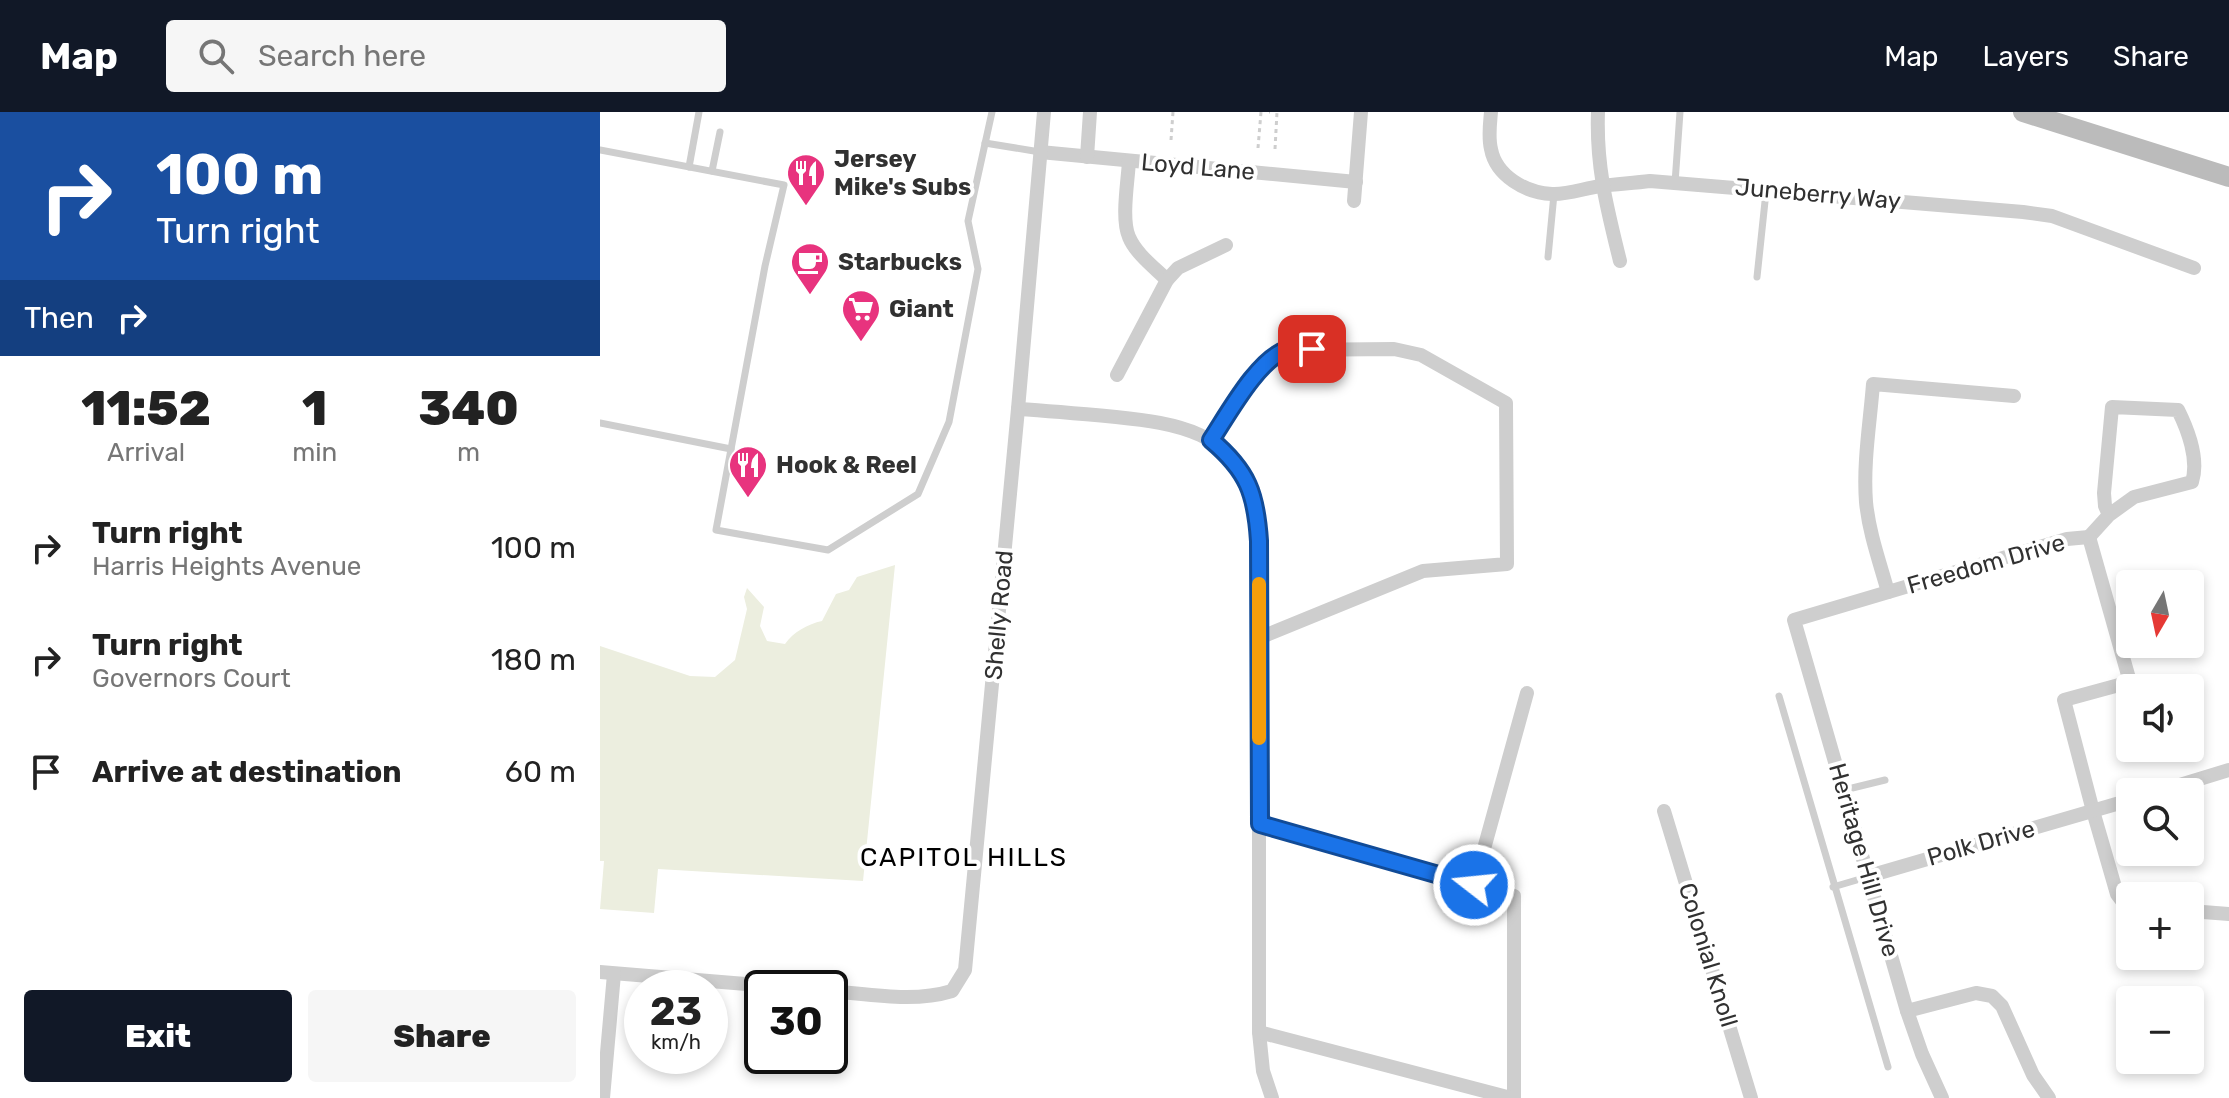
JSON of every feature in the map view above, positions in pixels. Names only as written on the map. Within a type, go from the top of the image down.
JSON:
[{"type":"main road","points":[[2023,112],[2229,177]]},
{"type":"street","name":"Shelly Road","points":[[848,992],[934,996],[952,991],[965,970],[1044,112]]},
{"type":"street","points":[[1087,157],[1090,112]]},
{"type":"street","points":[[1354,201],[1361,112]]},
{"type":"street","name":"Juneberry Way","points":[[1491,112],[1491,150],[1495,162],[1503,174],[1525,188],[1554,194],[1650,181],[2010,210],[2052,216],[2194,268]]},
{"type":"street","points":[[1598,112],[1597,144],[1602,186],[1620,261]]},
{"type":"street","name":"Loyd Lane","points":[[1040,152],[1356,182]]},
{"type":"street","points":[[1129,161],[1128,237],[1167,280]]},
{"type":"street","points":[[1117,375],[1167,280],[1178,268],[1226,245]]},
{"type":"street","points":[[1211,440],[1257,372],[1268,360],[1288,350],[1394,349],[1421,355],[1506,403],[1507,564],[1423,571],[1259,638]]},
{"type":"street","points":[[1888,592],[1866,503],[1865,471],[1873,384],[2014,396]]},
{"type":"street","points":[[2089,537],[2109,515],[2134,497],[2192,482],[2194,464],[2185,424],[2178,410],[2112,407],[2104,493],[2109,515]]},
{"type":"street","points":[[1018,409],[1146,420],[1184,428],[1211,440],[1228,454],[1240,469],[1254,497],[1259,541],[1259,1032],[1263,1071],[1272,1098]]},
{"type":"street","name":"Freedom Drive","points":[[1794,620],[2067,539],[2089,537],[2130,682],[2064,700],[2093,811]]},
{"type":"street","name":"Heritage Hill Drive","points":[[1794,620],[1907,1011],[1942,1098]]},
{"type":"street","points":[[1474,885],[1527,693]]},
{"type":"street","points":[[2203,778],[2229,770]]},
{"type":"street","name":"Polk Drive","points":[[1869,876],[2116,804]]},
{"type":"street","name":"Colonial Knoll","points":[[1664,811],[1751,1098]]},
{"type":"street","points":[[2093,811],[2116,891]]},
{"type":"street","points":[[1259,1032],[1513,1098],[1514,896],[1260,824]]},
{"type":"street","points":[[2204,912],[2229,914]]},
{"type":"street","points":[[603,1098],[607,973],[744,984]]},
{"type":"street","points":[[1907,1011],[1976,993],[1992,996],[2002,1006],[2033,1075],[2049,1098]]},
{"type":"lane","points":[[689,167],[699,112]]},
{"type":"lane","points":[[600,159],[601,150],[784,185],[765,266],[716,530],[828,550],[918,494],[949,422],[978,269],[968,221],[992,112]]},
{"type":"lane","points":[[1675,183],[1680,112]]},
{"type":"lane","points":[[712,171],[720,132]]},
{"type":"lane","points":[[985,143],[1040,152]]},
{"type":"lane","points":[[1757,277],[1766,190]]},
{"type":"lane","points":[[1548,257],[1554,194]]},
{"type":"lane","points":[[600,423],[731,449]]},
{"type":"lane","points":[[1779,696],[1888,1067]]},
{"type":"lane","points":[[1844,790],[1885,780]]},
{"type":"lane","points":[[1833,887],[1869,876]]},
{"type":"path","points":[[1171,140],[1173,112]]},
{"type":"path","points":[[1258,148],[1261,112]]},
{"type":"path","points":[[1275,149],[1277,112]]},
{"type":"shaded area","points":[[895,565],[863,881],[658,869],[654,913],[600,909],[604,861],[600,861],[600,646],[690,676],[715,677],[735,660],[747,609],[744,597],[747,588],[764,607],[760,626],[767,641],[785,644],[801,629],[822,621],[836,594],[849,590],[857,577]]},
{"type":"slow traffic","points":[[1259,584],[1259,738]]},
{"type":"place","name":"Jersey Mike's Subs","points":[[806,207]]},
{"type":"place","name":"Starbucks","points":[[810,296]]},
{"type":"place","name":"Giant","points":[[861,343]]},
{"type":"place","name":"Hook & Reel","points":[[748,499]]},
{"type":"district","name":"CAPITOL HILLS","points":[[964,857]]},
{"type":"route","points":[[1312,349],[1288,350],[1268,360],[1211,440],[1240,469],[1254,497],[1257,514],[1260,824],[1474,885]]}]
